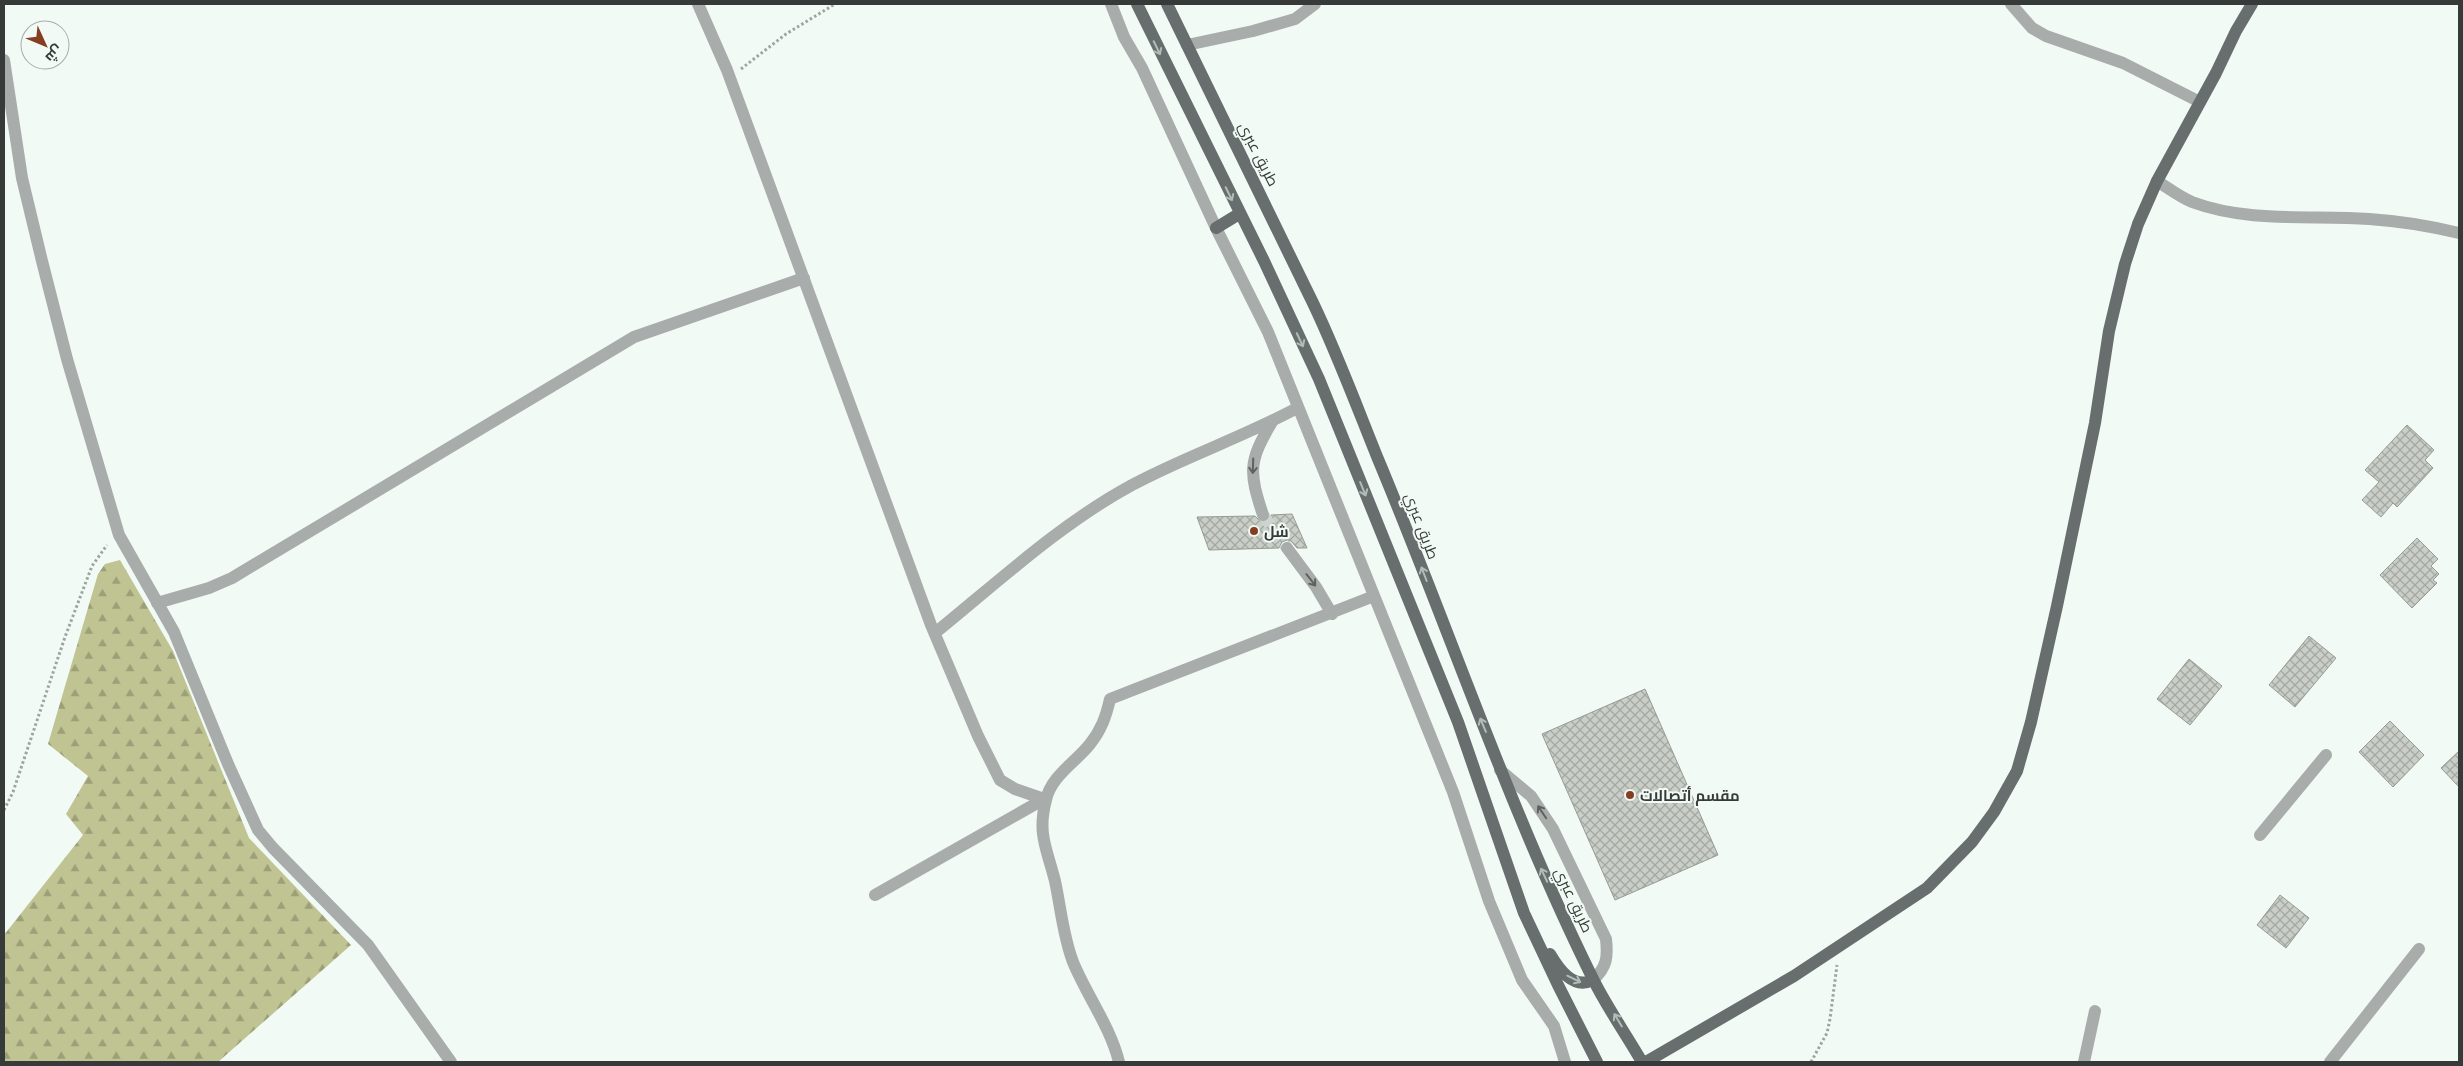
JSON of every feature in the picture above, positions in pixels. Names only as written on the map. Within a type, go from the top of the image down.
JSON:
[{"type":"main road","points":[[1136,4],[1264,261],[1318,378],[1458,722],[1524,913],[1597,1062]]},
{"type":"main road","name":"طريق عبري","points":[[1167,4],[1314,305],[1406,528],[1500,770],[1542,871],[1593,980],[1644,1062]]},
{"type":"main road","points":[[1644,1062],[1794,976],[1928,888],[1972,842],[1994,812],[2017,771],[2031,722],[2077,514],[2095,423],[2109,331],[2138,224],[2156,181],[2200,102],[2236,30],[2252,4]]},
{"type":"main road","points":[[1216,228],[1239,214]]},
{"type":"main road","points":[[1524,913],[1555,962],[1566,975],[1579,983],[1593,980]]},
{"type":"street","points":[[698,4],[730,78],[935,633],[978,736],[1000,780],[1016,789],[1045,798]]},
{"type":"street","points":[[1111,4],[1124,37],[1142,68],[1216,228],[1268,332],[1453,792],[1489,901],[1522,980],[1554,1026],[1565,1062]]},
{"type":"street","points":[[1187,45],[1253,31],[1294,19],[1315,4]]},
{"type":"street","points":[[2011,4],[2032,28],[2046,36],[2123,63],[2200,102]]},
{"type":"street","points":[[4,60],[22,178],[42,261],[67,359],[119,535],[182,650],[228,764],[258,830],[373,952],[451,1062]]},
{"type":"street","points":[[2156,181],[2191,202],[2225,212],[2271,216],[2370,219],[2435,227],[2459,233]]},
{"type":"street","points":[[157,603],[209,588],[232,578],[634,337],[804,278]]},
{"type":"street","points":[[935,633],[1079,517],[1131,485],[1182,460],[1272,422],[1297,408]]},
{"type":"street","points":[[1263,515],[1253,482],[1253,459],[1259,443],[1272,422]]},
{"type":"street","points":[[1287,548],[1316,587],[1332,614]]},
{"type":"street","points":[[1119,1062],[1108,1033],[1074,964],[1065,938],[1054,881],[1044,848],[1042,826],[1045,798],[1057,779],[1089,745],[1104,723],[1110,700],[1374,596]]},
{"type":"street","points":[[2260,835],[2326,755]]},
{"type":"street","points":[[1500,770],[1531,796],[1553,830],[1606,939],[1608,957],[1604,970],[1593,980]]},
{"type":"street","points":[[875,895],[1045,798]]},
{"type":"street","points":[[2330,1062],[2419,949]]},
{"type":"street","points":[[2084,1062],[2095,1011]]},
{"type":"path","points":[[730,78],[786,34],[835,4]]},
{"type":"path","points":[[4,810],[13,792],[65,637],[92,566],[103,549],[119,535]]},
{"type":"path","points":[[1811,1062],[1827,1033],[1832,1006],[1835,970],[1845,943]]},
{"type":"green space","points":[[120,560],[173,651],[249,838],[351,945],[218,1062],[4,1062],[4,935],[83,835],[66,814],[88,776],[48,744],[98,574],[105,564]]},
{"type":"building","points":[[2407,425],[2434,450],[2425,460],[2433,468],[2397,507],[2393,503],[2381,517],[2362,500],[2379,482],[2365,470]]},
{"type":"building","points":[[1292,514],[1307,548],[1297,548],[1291,541],[1287,540],[1282,542],[1279,548],[1209,550],[1197,517],[1255,516],[1262,523],[1269,521],[1271,515]]},
{"type":"building","points":[[2417,538],[2438,559],[2431,566],[2439,574],[2433,580],[2437,583],[2412,608],[2380,575]]},
{"type":"building","points":[[2309,636],[2336,658],[2295,707],[2269,685]]},
{"type":"building","points":[[2189,659],[2222,686],[2190,725],[2157,699]]},
{"type":"building","name":"مقسم أتصالات","points":[[1645,689],[1718,855],[1615,900],[1542,734]]},
{"type":"building","points":[[2390,721],[2424,755],[2393,787],[2359,752]]},
{"type":"building","points":[[2459,751],[2459,787],[2441,768]]},
{"type":"building","points":[[2280,895],[2309,918],[2286,948],[2257,925]]},
{"type":"tunnel","points":[[1263,515],[1287,548]]},
{"type":"place","name":"شل","points":[[1254,531]]},
{"type":"place","name":"مقسم أتصالات","points":[[1630,795]]}]
